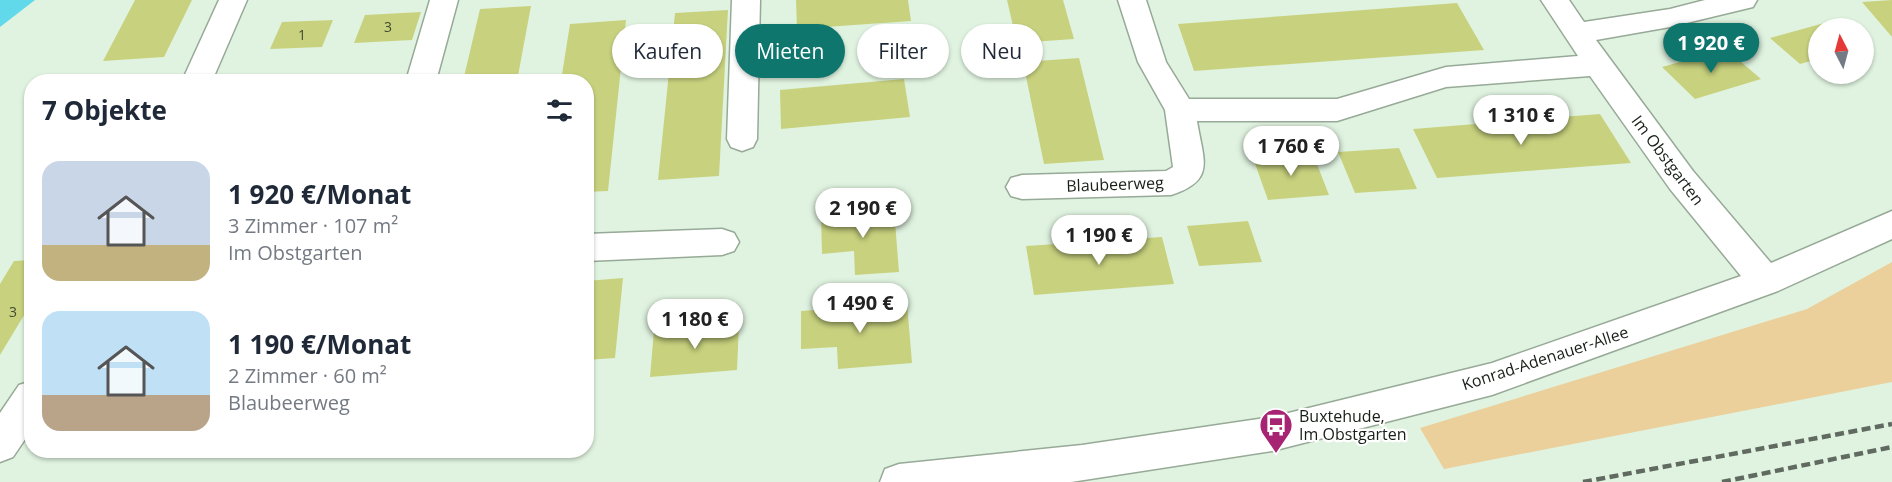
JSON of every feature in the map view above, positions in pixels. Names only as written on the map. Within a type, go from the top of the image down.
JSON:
[{"type":"street","points":[[200,74],[233,0],[251,0]]},
{"type":"street","points":[[423,74],[444,0]]},
{"type":"street","points":[[742,140],[746,0]]},
{"type":"street","points":[[1132,0],[1152,62],[1180,110],[1337,110],[1446,77],[1596,64]]},
{"type":"street","name":"Im Obstgarten","points":[[1555,0],[1596,64],[1719,230],[1766,281]]},
{"type":"street","points":[[1576,33],[1670,18],[1743,0]]},
{"type":"street","name":"Blaubeerweg","points":[[1022,187],[1171,183],[1189,172],[1180,110]]},
{"type":"street","name":"Konrad-Adenauer-Allee","points":[[899,482],[1082,463],[1272,434],[1491,379],[1766,281],[1892,224]]},
{"type":"street","points":[[594,248],[722,242]]},
{"type":"street","points":[[0,445],[24,409]]},
{"type":"shaded area","points":[[1892,262],[1892,382],[1444,469],[1420,428],[1807,309]]},
{"type":"water","points":[[0,0],[35,0],[0,27]]},
{"type":"building","points":[[135,0],[192,0],[164,57],[103,61]]},
{"type":"building","points":[[796,0],[908,0],[911,21],[845,26],[797,24]]},
{"type":"building","points":[[1007,0],[1063,0],[1074,39],[1043,41],[1043,24],[1013,24]]},
{"type":"building","points":[[1892,0],[1892,37],[1862,2]]},
{"type":"building","points":[[1457,3],[1484,50],[1194,71],[1178,24]]},
{"type":"building","points":[[531,6],[518,74],[465,74],[480,9]]},
{"type":"building","points":[[728,10],[719,176],[658,180],[668,78],[723,78],[723,24],[674,24],[675,13]]},
{"type":"building","points":[[421,12],[412,40],[354,43],[365,15]]},
{"type":"building","points":[[333,20],[322,47],[270,49],[282,22]]},
{"type":"building","points":[[626,20],[626,24],[612,24],[612,78],[620,78],[608,191],[594,192],[594,74],[562,74],[570,24]]},
{"type":"building","points":[[1808,28],[1808,62],[1800,64],[1770,38]]},
{"type":"building","points":[[1726,49],[1761,79],[1695,99],[1662,67]]},
{"type":"building","points":[[1079,58],[1104,160],[1044,164],[1026,78],[1043,78],[1043,61]]},
{"type":"building","points":[[904,79],[910,117],[781,129],[780,90]]},
{"type":"building","points":[[1600,114],[1631,163],[1437,178],[1413,129]]},
{"type":"building","points":[[1399,148],[1417,189],[1355,193],[1338,152]]},
{"type":"building","points":[[1313,154],[1329,195],[1268,200],[1253,158]]},
{"type":"building","points":[[894,209],[899,272],[855,275],[854,251],[822,254],[821,214]]},
{"type":"building","points":[[1248,221],[1262,262],[1199,266],[1187,226]]},
{"type":"building","points":[[1162,237],[1174,284],[1034,295],[1026,246]]},
{"type":"building","points":[[24,260],[24,315],[0,355],[0,284],[14,261]]},
{"type":"building","points":[[623,278],[615,358],[594,359],[594,280]]},
{"type":"building","points":[[907,303],[912,363],[838,369],[837,347],[801,349],[801,311]]},
{"type":"building","points":[[739,324],[737,370],[650,377],[654,330]]},
{"type":"railway","points":[[1583,482],[1892,424]]},
{"type":"railway","points":[[1722,482],[1892,447]]},
{"type":"place","name":"Buxtehude, Im Obstgarten","points":[[1276,454]]}]
